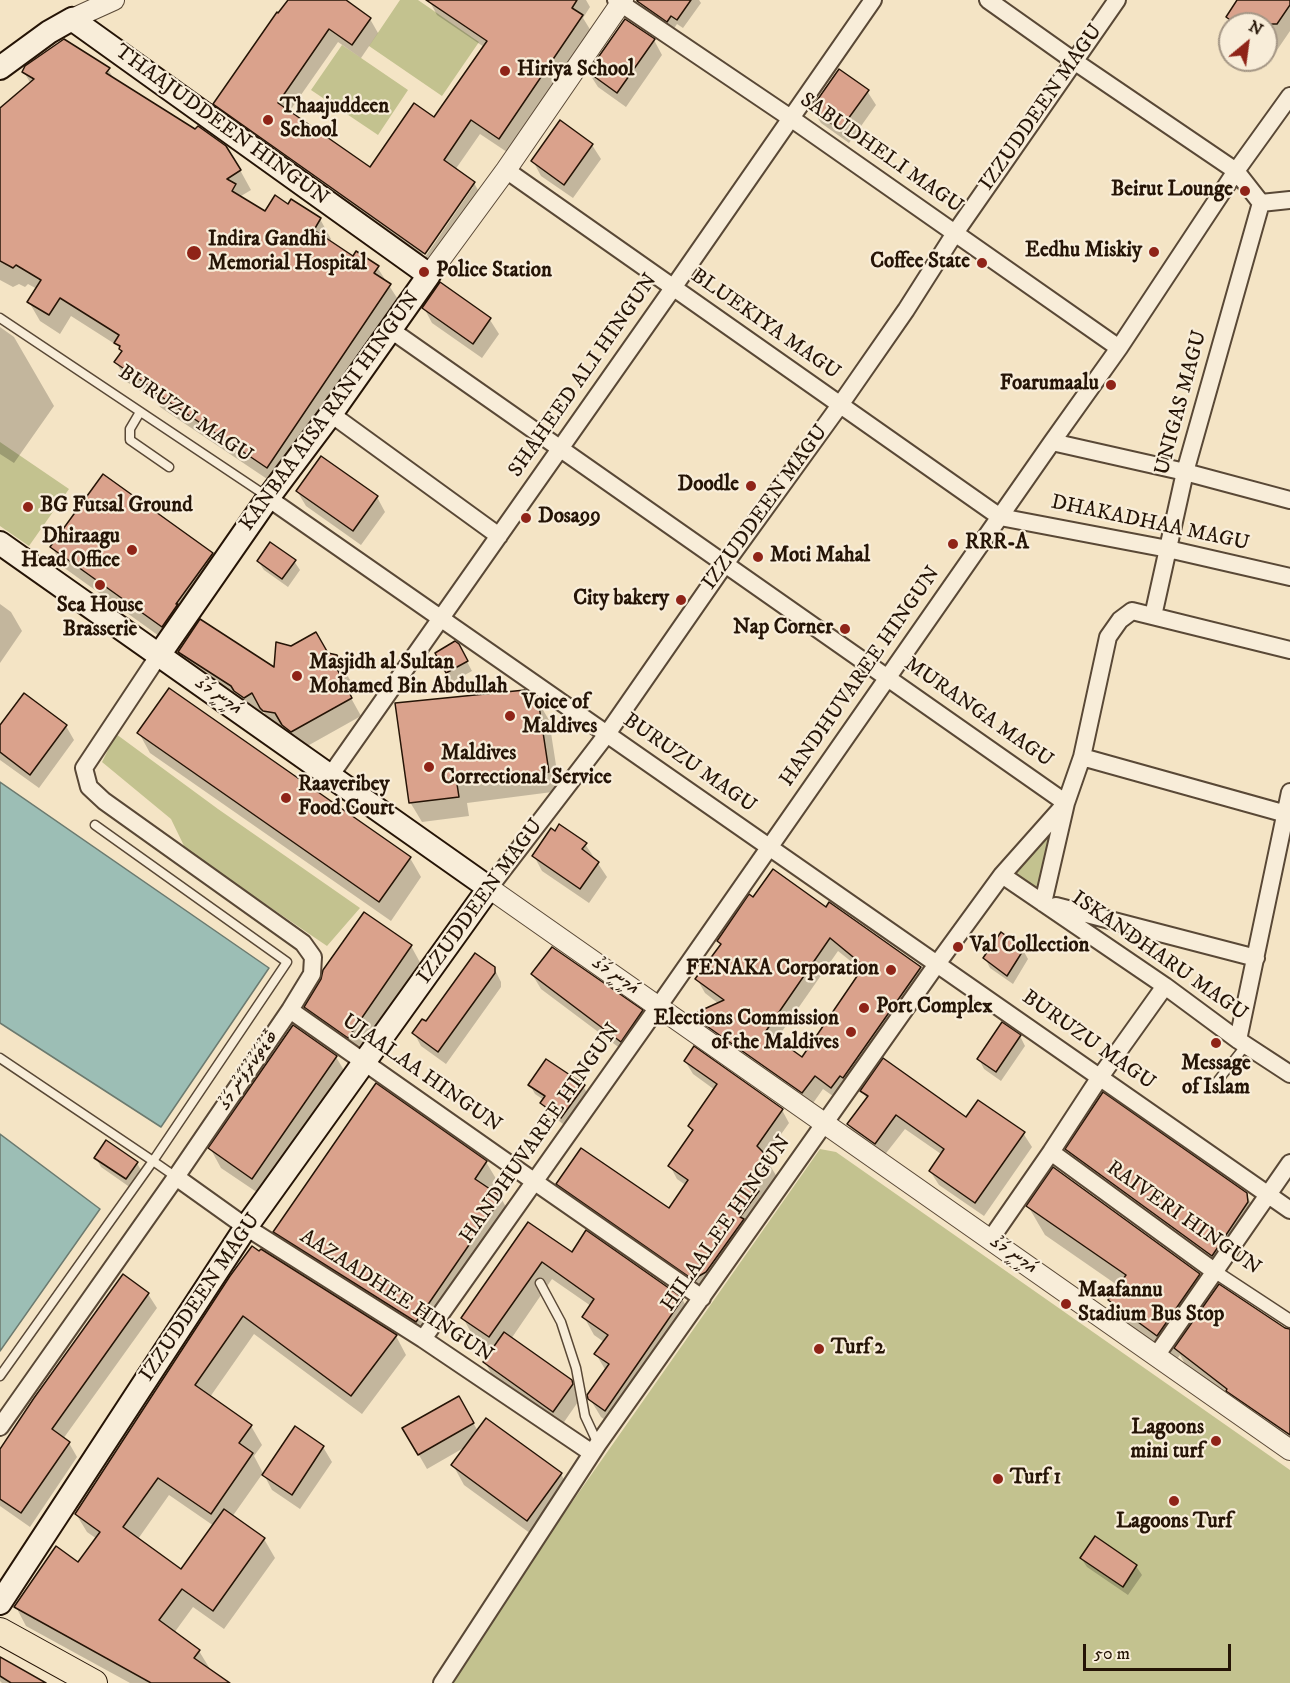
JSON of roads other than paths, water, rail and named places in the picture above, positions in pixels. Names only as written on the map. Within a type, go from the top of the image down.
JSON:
[{"type":"main road","points":[[0,68],[72,19]]},
{"type":"main road","name":"THAAJUDDEEN HINGUN","points":[[72,19],[429,275]]},
{"type":"main road","name":"KANBAA AISA RANI HINGUN","points":[[159,655],[268,498],[332,414],[429,275]]},
{"type":"main road","name":"އަމީނީ މަގު","points":[[0,543],[489,888]]},
{"type":"main road","name":"IZZUDDEEN MAGU","points":[[0,1603],[246,1227],[489,888]]},
{"type":"main road","points":[[0,1630],[94,1683]]},
{"type":"street","points":[[72,19],[114,0]]},
{"type":"street","name":"SHAHEED ALI HINGUN","points":[[330,776],[792,119],[873,0]]},
{"type":"street","points":[[988,0],[1236,171],[1261,203],[1290,200]]},
{"type":"street","name":"IZZUDDEEN MAGU","points":[[489,888],[607,734],[725,564],[840,405],[906,310],[955,233],[1117,0]]},
{"type":"street","name":"SABUDHELI MAGU","points":[[620,1],[1119,348]]},
{"type":"street","name":"KANBAA AISA RANI HINGUN","points":[[429,275],[506,171],[620,1]]},
{"type":"street","name":"HANDHUVAREE HINGUN","points":[[423,1339],[1119,348],[1236,171],[1290,96]]},
{"type":"street","name":"BLUEKIYA MAGU","points":[[506,171],[1000,517]]},
{"type":"street","name":"UNIGAS MAGU","points":[[1154,616],[1185,472],[1261,203]]},
{"type":"street","name":"MURANGA MAGU","points":[[391,330],[1066,803]]},
{"type":"street","points":[[332,414],[499,536]]},
{"type":"street","points":[[1052,442],[1185,472],[1290,500]]},
{"type":"street","name":"BURUZU MAGU","points":[[268,498],[1290,1210]]},
{"type":"street","name":"DHAKADHAA MAGU","points":[[1000,517],[1168,549],[1290,577]]},
{"type":"street","points":[[1256,958],[1043,903],[1066,803],[1082,756],[1108,637],[1120,620],[1132,611],[1290,650]]},
{"type":"street","name":"KANBAA AISA RANI HINGUN","points":[[84,768],[159,655]]},
{"type":"street","points":[[1082,756],[1288,815]]},
{"type":"street","name":"ބޮޑުތަކުރުފާނު މަގު","points":[[0,1427],[176,1177],[291,1010],[312,974],[313,957],[303,944],[104,801],[88,787],[84,768]]},
{"type":"street","points":[[1242,1043],[1256,958],[1288,815],[1290,792]]},
{"type":"street","name":"HILAALEE HINGUN","points":[[442,1683],[595,1449],[937,964],[1002,875],[1066,803]]},
{"type":"street","name":"ISKANDHARU MAGU","points":[[1002,875],[1290,1074]]},
{"type":"street","name":"އަމީނީ މަގު","points":[[489,888],[1290,1450]]},
{"type":"street","points":[[990,1240],[1100,1077],[1165,986]]},
{"type":"street","name":"UJAALAA HINGUN","points":[[291,1010],[702,1298]]},
{"type":"street","name":"RAIVERI HINGUN","points":[[1051,1152],[1214,1271],[1290,1321]]},
{"type":"street","points":[[1156,1356],[1290,1163]]},
{"type":"street","name":"AAZAADHEE HINGUN","points":[[176,1177],[246,1227],[595,1449]]},
{"type":"lane","name":"BURUZU MAGU","points":[[0,318],[268,498]]},
{"type":"lane","points":[[140,411],[130,429],[130,440],[169,467]]},
{"type":"lane","points":[[0,1376],[153,1161],[287,962],[95,825]]},
{"type":"lane","points":[[1212,1088],[1242,1043]]},
{"type":"lane","points":[[0,1058],[176,1177]]},
{"type":"lane","points":[[540,1283],[561,1322],[576,1368],[585,1416],[595,1449]]},
{"type":"water","points":[[0,782],[269,968],[161,1127],[0,1023]]},
{"type":"water","points":[[0,1134],[100,1209],[0,1351]]},
{"type":"place","name":"Hiriya School","points":[[505,71]]},
{"type":"place","name":"Thaajuddeen School","points":[[268,120]]},
{"type":"place","name":"Beirut Lounge","points":[[1245,191]]},
{"type":"place","name":"Eedhu Miskiy","points":[[1154,252]]},
{"type":"place","name":"Indira Gandhi Memorial Hospital","points":[[194,253]]},
{"type":"place","name":"Coffee State","points":[[982,263]]},
{"type":"place","name":"Police Station","points":[[424,272]]},
{"type":"place","name":"Foarumaalu","points":[[1111,385]]},
{"type":"place","name":"Doodle","points":[[751,486]]},
{"type":"place","name":"BG Futsal Ground","points":[[28,507]]},
{"type":"place","name":"Dosa99","points":[[526,518]]},
{"type":"place","name":"RRR-A","points":[[953,544]]},
{"type":"place","name":"Dhiraagu Head Office","points":[[132,550]]},
{"type":"place","name":"Moti Mahal","points":[[758,557]]},
{"type":"place","name":"Sea House Brasserie","points":[[100,585]]},
{"type":"place","name":"City bakery","points":[[681,600]]},
{"type":"place","name":"Nap Corner","points":[[845,629]]},
{"type":"place","name":"Masjidh al Sultan Mohamed Bin Abdullah","points":[[297,676]]},
{"type":"place","name":"Voice of Maldives","points":[[510,716]]},
{"type":"place","name":"Maldives Correctional Service","points":[[429,767]]},
{"type":"place","name":"Raaveribey Food Court","points":[[286,798]]},
{"type":"place","name":"Val Collection","points":[[958,947]]},
{"type":"place","name":"FENAKA Corporation","points":[[891,970]]},
{"type":"place","name":"Port Complex","points":[[864,1008]]},
{"type":"place","name":"Elections Commission of the Maldives","points":[[851,1032]]},
{"type":"place","name":"Message of Islam","points":[[1216,1043]]},
{"type":"place","name":"Maafannu Stadium Bus Stop","points":[[1066,1304]]},
{"type":"place","name":"Turf 2","points":[[819,1349]]},
{"type":"place","name":"Lagoons mini turf","points":[[1216,1441]]},
{"type":"place","name":"Turf 1","points":[[998,1479]]},
{"type":"place","name":"Lagoons Turf","points":[[1174,1501]]}]
